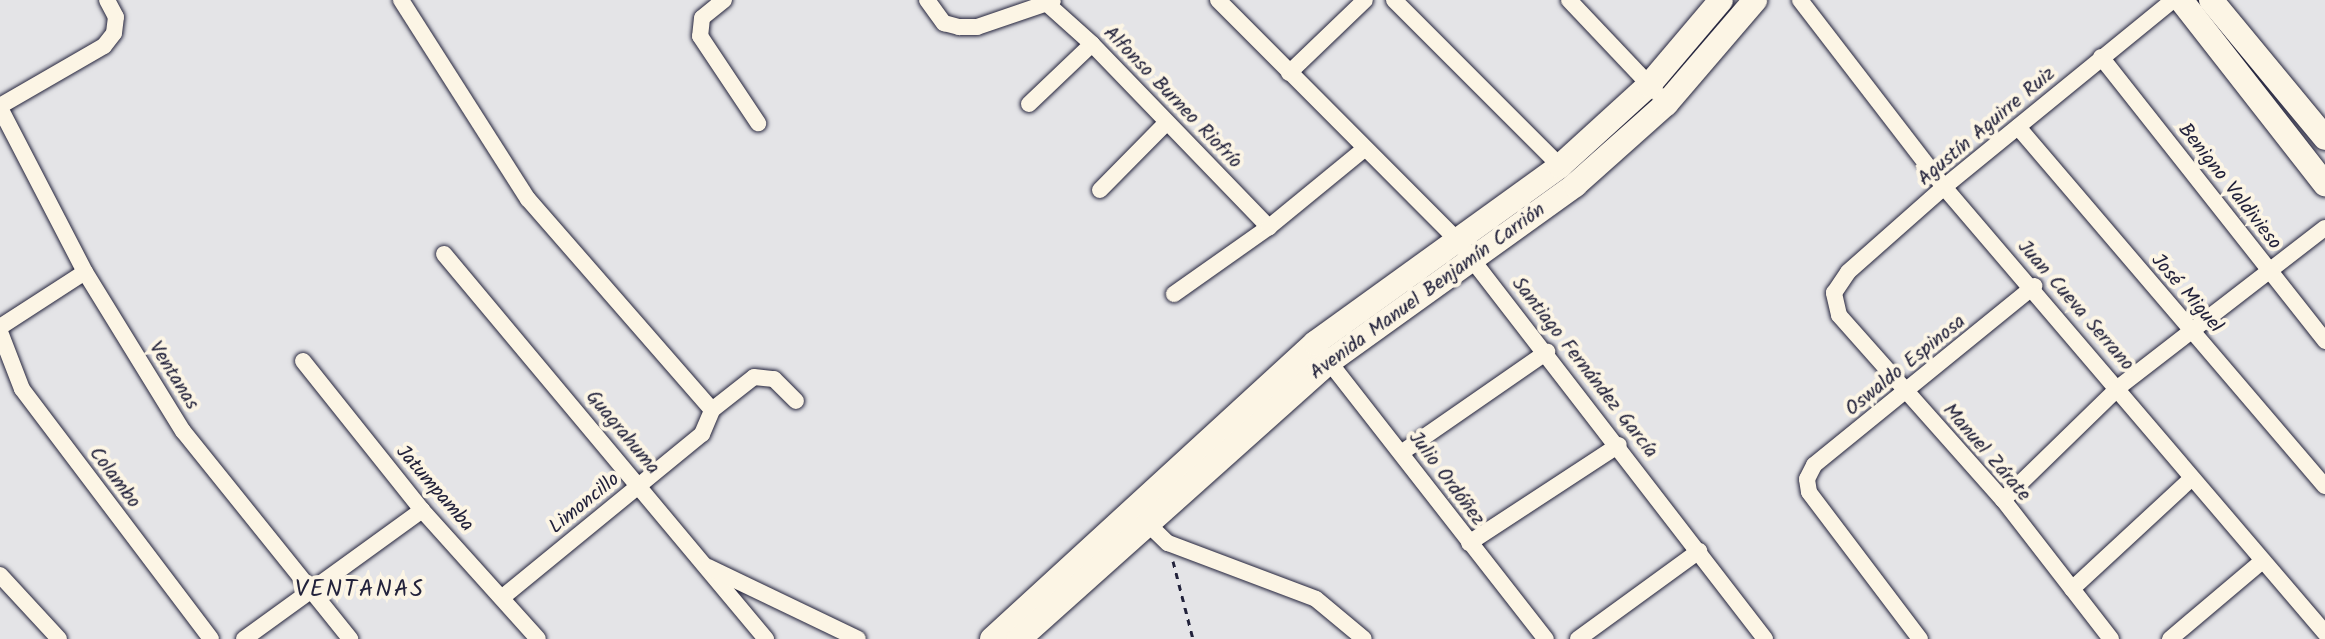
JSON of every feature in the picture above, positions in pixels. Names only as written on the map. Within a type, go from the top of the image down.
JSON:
[{"type":"main road","name":"Avenida Manuel Benjamín Carrión","points":[[992,639],[1457,240],[1560,166],[1649,85],[1721,0]]},
{"type":"main road","name":"Avenida Manuel Benjamín Carrión","points":[[1019,639],[1147,523],[1322,353],[1473,259],[1575,185],[1666,104],[1755,0]]},
{"type":"main road","points":[[2181,0],[2325,184]]},
{"type":"main road","points":[[2211,0],[2325,138]]},
{"type":"street","points":[[0,107],[104,46],[114,33],[116,17],[107,0]]},
{"type":"street","points":[[401,0],[528,199],[712,410]]},
{"type":"street","points":[[724,0],[702,18],[700,36],[758,123]]},
{"type":"street","points":[[927,0],[944,23],[959,27],[977,27],[1047,1]]},
{"type":"street","name":"Santiago Fernández García","points":[[1218,0],[1363,150],[1457,240],[1619,445],[1765,639]]},
{"type":"street","points":[[1289,73],[1365,0]]},
{"type":"street","points":[[1394,0],[1560,166]]},
{"type":"street","points":[[1569,0],[1666,104]]},
{"type":"street","name":"Juan Cueva Serrano","points":[[1800,0],[1944,187],[2034,286],[2260,563],[2325,637]]},
{"type":"street","name":"Agustín Aguirre Ruiz","points":[[1834,293],[1848,272],[1944,187],[2173,0]]},
{"type":"street","name":"Alfonso Burneo Riofrío","points":[[1047,1],[1269,227]]},
{"type":"street","points":[[1029,104],[1092,44]]},
{"type":"street","name":"Benigno Valdivieso","points":[[2101,57],[2325,341]]},
{"type":"street","name":"Ventanas","points":[[0,107],[85,272],[183,431],[311,596],[350,639]]},
{"type":"street","points":[[1100,190],[1167,122]]},
{"type":"street","name":"José Miguel","points":[[2018,127],[2325,486]]},
{"type":"street","points":[[1174,294],[1269,227],[1363,150]]},
{"type":"street","points":[[2003,500],[2119,387],[2325,228]]},
{"type":"street","name":"Guagrahuma","points":[[444,254],[766,639]]},
{"type":"street","points":[[0,330],[85,272]]},
{"type":"street","name":"Oswaldo Espinosa","points":[[1920,639],[1809,492],[1807,479],[1814,465],[2034,286]]},
{"type":"street","name":"Manuel Zárate","points":[[1834,293],[1839,315],[2003,500],[2111,639]]},
{"type":"street","name":"Colambo","points":[[0,330],[22,389],[211,639]]},
{"type":"street","points":[[1401,453],[1547,352]]},
{"type":"street","name":"Julio Ordóñez","points":[[1322,353],[1546,639]]},
{"type":"street","name":"Jatumpamba","points":[[303,361],[422,510],[504,596],[538,639]]},
{"type":"street","name":"Limoncillo","points":[[504,596],[702,434],[712,410],[754,377],[774,379],[796,401]]},
{"type":"street","points":[[1469,543],[1619,445]]},
{"type":"street","points":[[2072,589],[2192,478]]},
{"type":"street","points":[[244,639],[311,596],[422,510]]},
{"type":"street","points":[[1147,523],[1168,543],[1316,599],[1364,639]]},
{"type":"street","points":[[1578,639],[1699,551]]},
{"type":"street","points":[[2170,639],[2260,563]]},
{"type":"street","points":[[703,565],[765,591],[858,639]]},
{"type":"street","points":[[0,575],[59,639]]},
{"type":"path","points":[[1168,543],[1193,639]]},
{"type":"district","name":"VENTANAS","points":[[360,590]]}]
